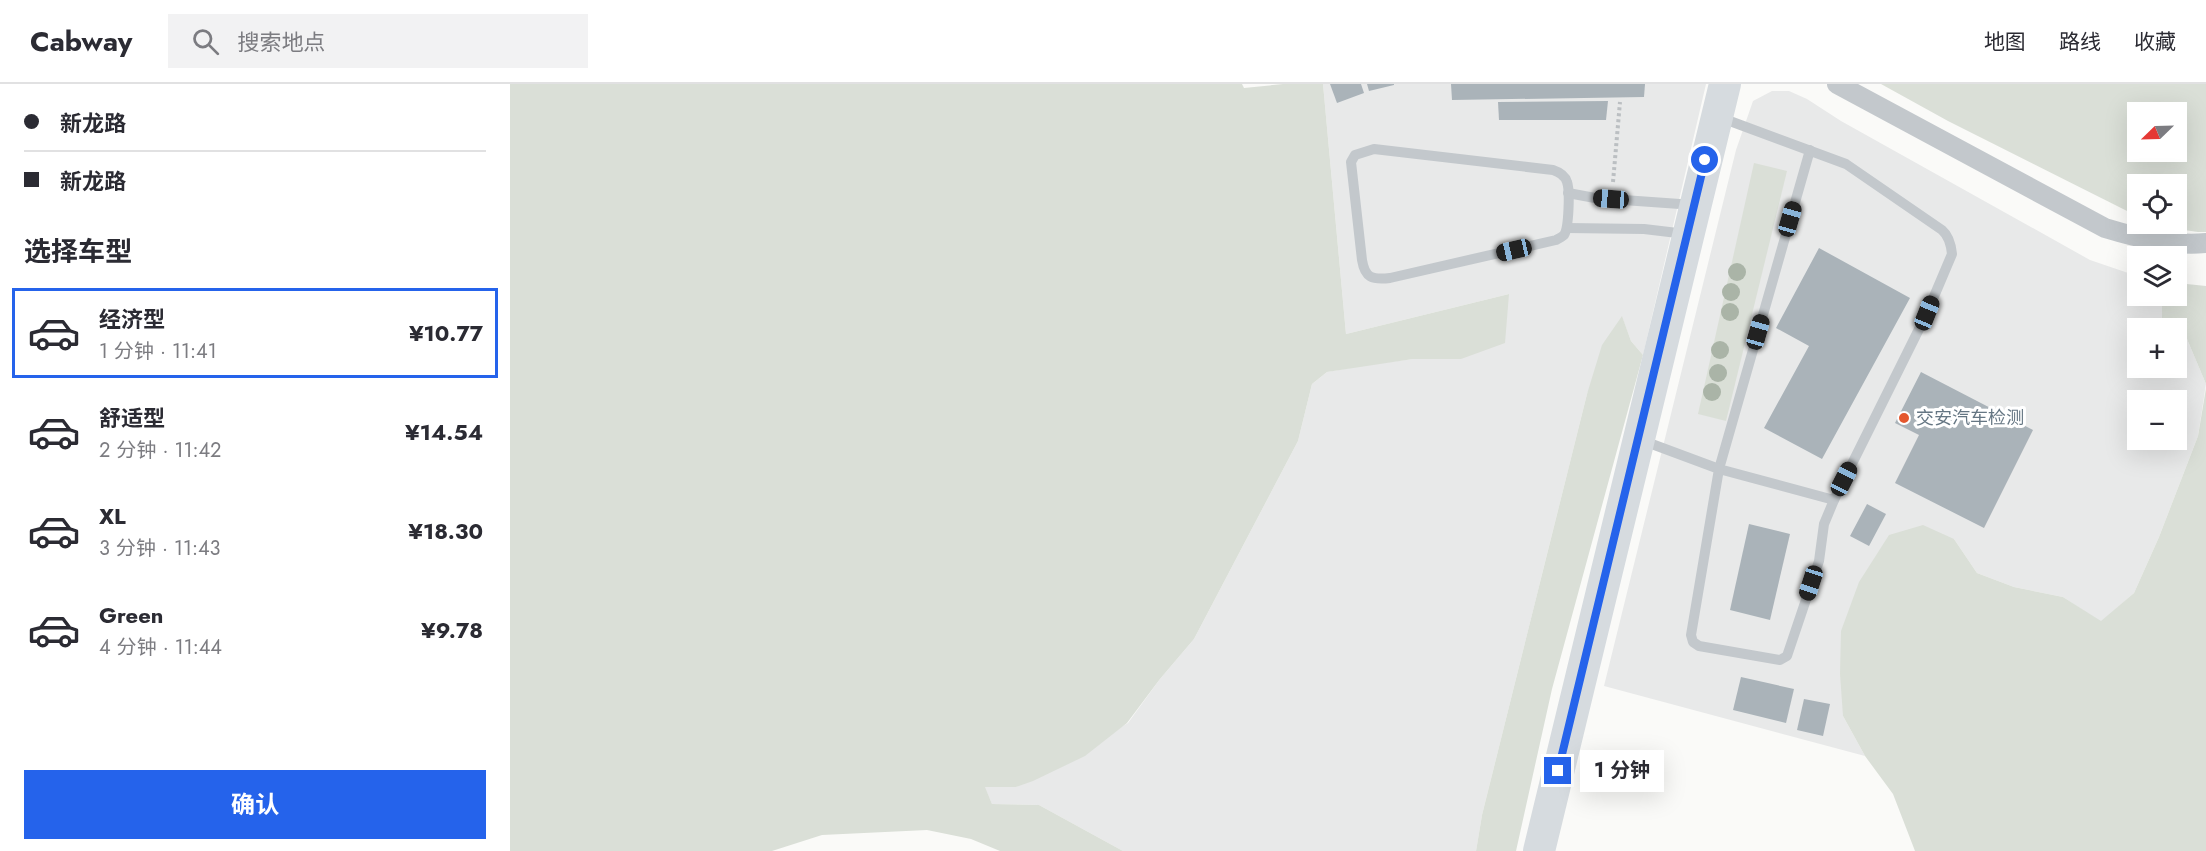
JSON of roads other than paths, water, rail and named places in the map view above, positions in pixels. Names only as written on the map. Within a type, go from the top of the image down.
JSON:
[{"type":"main road","points":[[1539,851],[1643,441],[1721,118],[1725,84]]},
{"type":"main road","points":[[1552,851],[1691,220],[1721,118],[1736,84]]},
{"type":"street","points":[[1837,84],[2105,228],[2139,238],[2184,245],[2206,243]]},
{"type":"lane","points":[[1721,118],[1810,150],[1846,164],[1948,235],[1952,254],[1927,313],[1834,500],[1824,524],[1819,561],[1787,657],[1780,660],[1699,646],[1694,642],[1691,634],[1719,469],[1810,150]]},
{"type":"lane","points":[[1374,149],[1553,170],[1561,173],[1567,181],[1567,228],[1563,236],[1556,240],[1390,278],[1380,279],[1369,276],[1364,271],[1362,260],[1351,162],[1355,155],[1374,149]]},
{"type":"lane","points":[[1568,193],[1611,199],[1691,220]]},
{"type":"lane","points":[[1567,228],[1644,230],[1691,220]]},
{"type":"lane","points":[[1643,441],[1719,469],[1834,500]]},
{"type":"place","name":"交安汽车检测","points":[[1904,418]]}]
